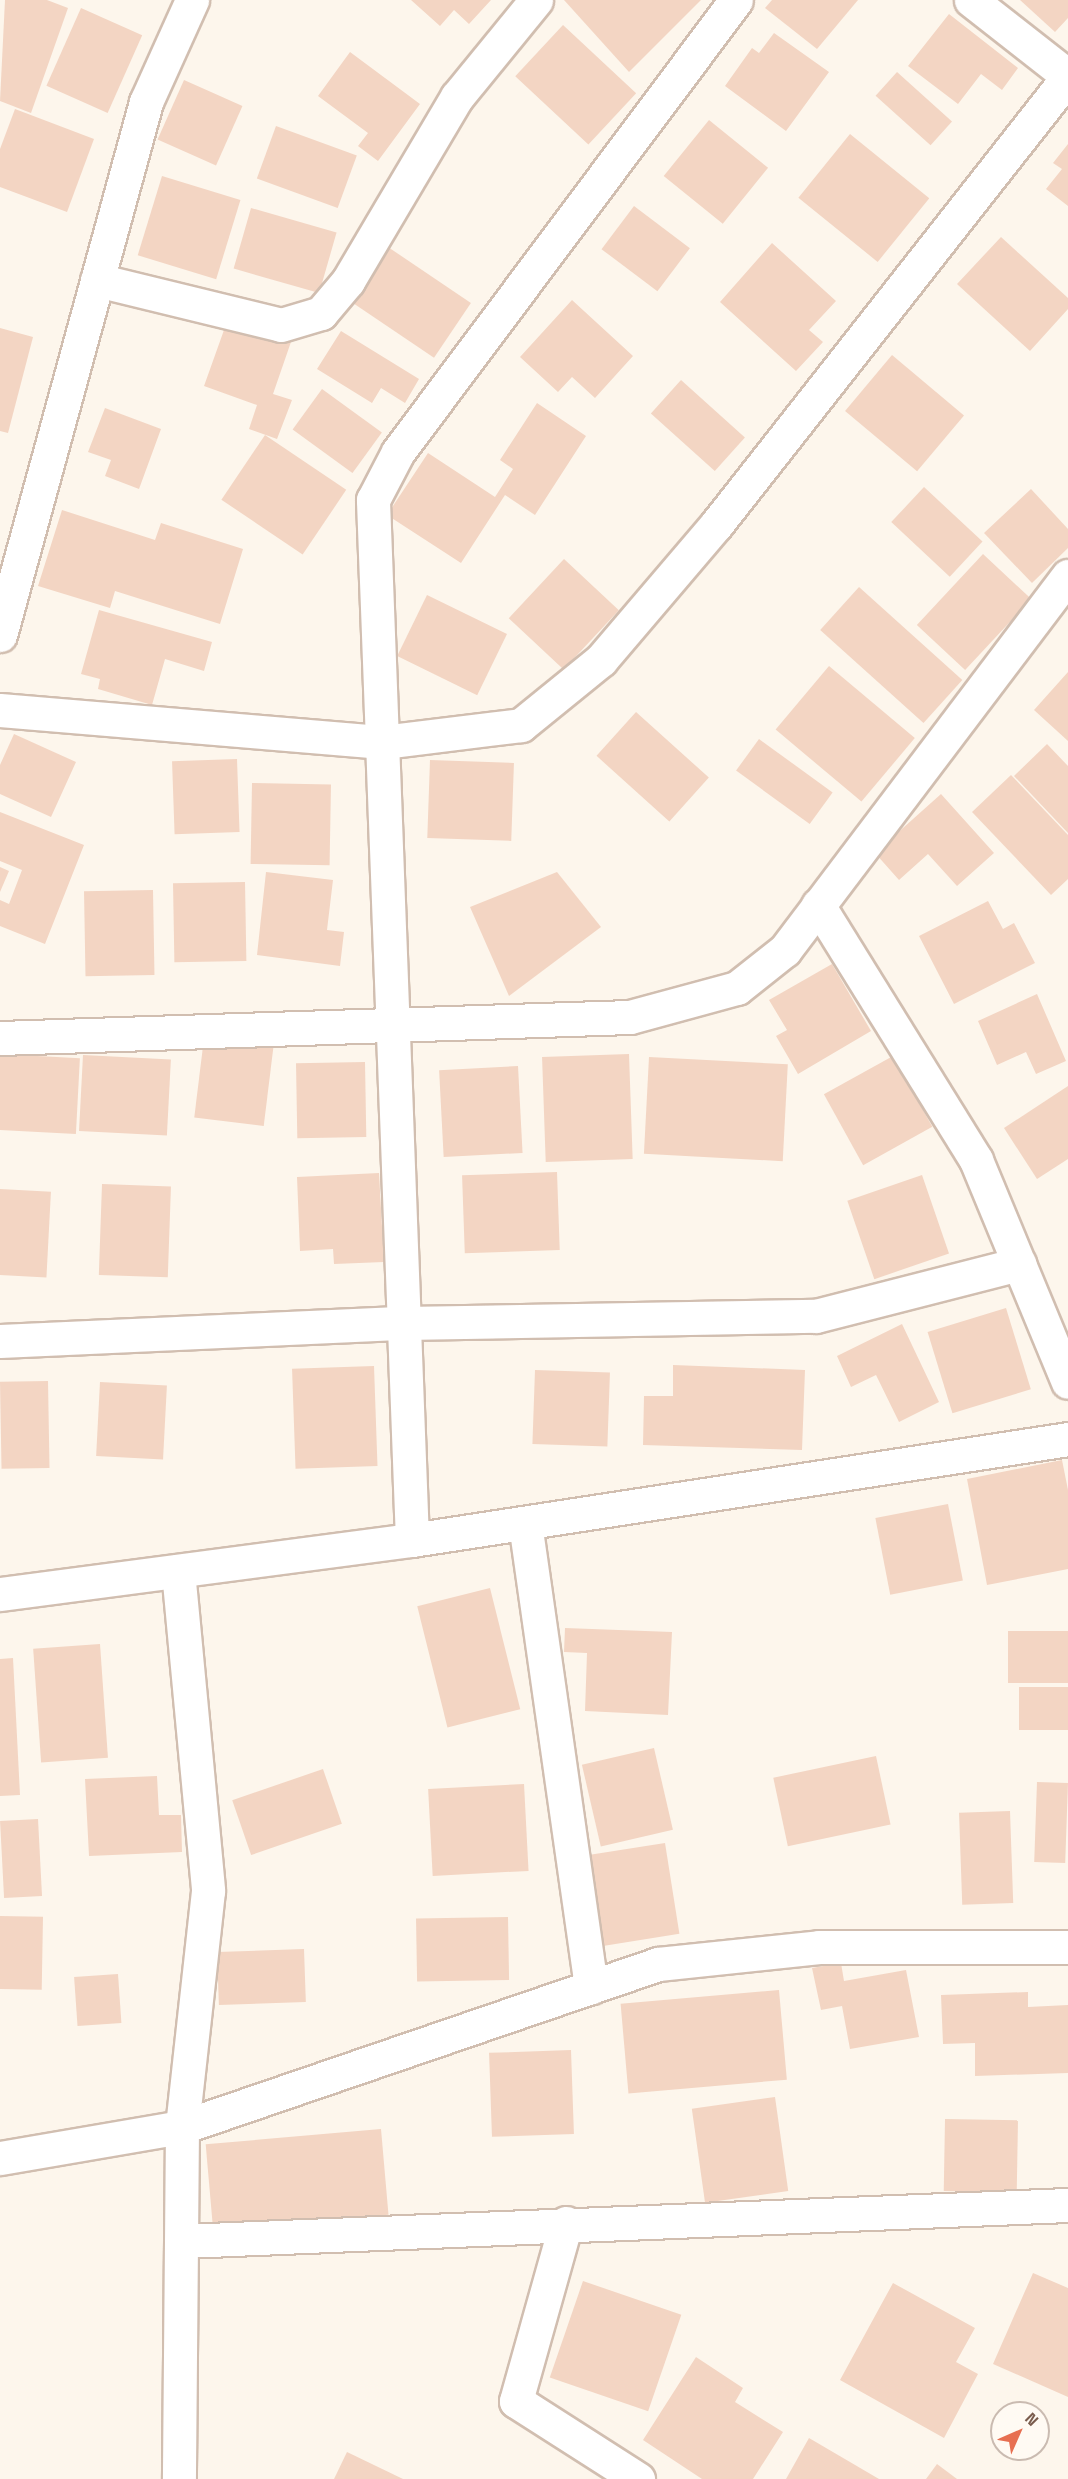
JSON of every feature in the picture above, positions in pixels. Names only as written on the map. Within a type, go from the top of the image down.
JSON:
[{"type":"street","points":[[0,635],[146,102],[192,0]]},
{"type":"street","points":[[97,280],[281,325],[321,313],[348,281],[457,97],[536,0]]},
{"type":"street","points":[[412,1540],[373,500],[398,452],[736,0]]},
{"type":"street","points":[[0,710],[383,741],[521,725],[601,660],[716,525],[1068,77],[971,0]]},
{"type":"street","points":[[0,1038],[394,1021],[630,1017],[737,988],[785,950],[1068,576]]},
{"type":"street","points":[[818,905],[976,1160],[1068,1382]]},
{"type":"street","points":[[0,1341],[404,1323],[816,1316],[1019,1264]]},
{"type":"street","points":[[0,1594],[412,1540],[1068,1439]]},
{"type":"street","points":[[525,1522],[591,1987]]},
{"type":"street","points":[[178,1571],[208,1891],[182,2127],[183,2241],[179,2479]]},
{"type":"street","points":[[0,2158],[182,2127],[657,1964],[819,1947],[1068,1947]]},
{"type":"street","points":[[183,2241],[566,2223],[1068,2205]]},
{"type":"street","points":[[566,2223],[516,2401],[638,2479]]},
{"type":"building","points":[[5,0],[47,0],[68,8],[31,113],[0,101]]},
{"type":"building","points":[[411,0],[491,0],[469,24],[454,10],[440,26]]},
{"type":"building","points":[[564,0],[701,0],[629,72]]},
{"type":"building","points":[[772,0],[858,0],[817,49],[765,8]]},
{"type":"building","points":[[1020,0],[1068,0],[1068,18],[1055,32]]},
{"type":"building","points":[[81,8],[142,35],[108,113],[46,86]]},
{"type":"building","points":[[949,14],[1018,68],[1002,90],[981,74],[958,104],[908,66]]},
{"type":"building","points":[[563,25],[636,93],[588,144],[515,76]]},
{"type":"building","points":[[774,33],[829,72],[786,131],[725,86],[752,48],[759,53]]},
{"type":"building","points":[[350,52],[420,104],[378,161],[358,146],[368,133],[318,96]]},
{"type":"building","points":[[897,72],[952,122],[931,145],[876,96]]},
{"type":"building","points":[[184,80],[242,106],[216,165],[158,139]]},
{"type":"building","points":[[15,109],[94,139],[67,212],[0,187],[0,149]]},
{"type":"building","points":[[709,120],[768,168],[723,224],[664,176]]},
{"type":"building","points":[[276,126],[357,155],[338,208],[257,179]]},
{"type":"building","points":[[850,134],[929,198],[878,262],[798,198]]},
{"type":"building","points":[[1068,144],[1068,206],[1046,189],[1062,169],[1053,163]]},
{"type":"building","points":[[162,176],[240,200],[216,279],[138,255]]},
{"type":"building","points":[[634,206],[690,248],[657,291],[602,249]]},
{"type":"building","points":[[251,208],[337,233],[319,293],[234,269]]},
{"type":"building","points":[[1001,237],[1068,298],[1068,309],[1030,351],[957,284]]},
{"type":"building","points":[[772,243],[836,301],[809,330],[823,342],[796,371],[720,302]]},
{"type":"building","points":[[388,247],[471,303],[434,358],[351,302]]},
{"type":"building","points":[[572,300],[633,356],[595,398],[572,377],[558,392],[520,357]]},
{"type":"building","points":[[229,316],[292,339],[273,394],[292,400],[277,439],[249,429],[257,405],[204,386]]},
{"type":"building","points":[[0,328],[33,337],[8,433],[0,431]]},
{"type":"building","points":[[341,331],[419,379],[405,403],[381,388],[372,403],[317,369]]},
{"type":"building","points":[[892,355],[964,415],[917,471],[845,411]]},
{"type":"building","points":[[681,380],[745,438],[715,471],[651,413]]},
{"type":"building","points":[[322,389],[382,432],[352,473],[293,429]]},
{"type":"building","points":[[537,403],[586,436],[535,515],[505,495],[461,563],[387,515],[428,453],[495,497],[513,469],[500,460]]},
{"type":"building","points":[[105,408],[161,429],[139,489],[105,476],[111,460],[88,452]]},
{"type":"building","points":[[265,435],[346,490],[303,554],[221,500]]},
{"type":"building","points":[[924,487],[983,542],[950,577],[891,522]]},
{"type":"building","points":[[1031,489],[1068,529],[1068,548],[1032,583],[984,533]]},
{"type":"building","points":[[62,510],[155,540],[161,523],[243,549],[220,624],[115,591],[110,608],[38,586]]},
{"type":"building","points":[[983,554],[1031,599],[965,670],[917,625]]},
{"type":"building","points":[[564,559],[619,610],[564,669],[509,618]]},
{"type":"building","points":[[859,587],[962,680],[923,723],[820,630]]},
{"type":"building","points":[[427,595],[507,634],[477,695],[397,656]]},
{"type":"building","points":[[99,610],[212,642],[204,671],[165,659],[152,705],[98,689],[100,679],[81,674]]},
{"type":"building","points":[[829,666],[915,738],[861,802],[776,730]]},
{"type":"building","points":[[1068,672],[1068,741],[1034,710]]},
{"type":"building","points":[[636,712],[709,778],[669,821],[597,756]]},
{"type":"building","points":[[14,734],[76,762],[51,817],[0,794],[0,765]]},
{"type":"building","points":[[759,739],[833,792],[810,824],[736,771]]},
{"type":"building","points":[[1047,744],[1068,766],[1068,833],[1014,776]]},
{"type":"building","points":[[237,759],[240,832],[175,834],[172,761]]},
{"type":"building","points":[[430,760],[514,763],[511,841],[427,838]]},
{"type":"building","points":[[1011,775],[1068,835],[1068,879],[1051,895],[972,812]]},
{"type":"building","points":[[252,783],[331,784],[330,865],[251,864]]},
{"type":"building","points":[[941,794],[994,853],[957,886],[928,854],[899,880],[875,853]]},
{"type":"building","points":[[0,812],[84,845],[45,944],[0,926],[0,900],[9,904],[22,870],[0,861]]},
{"type":"building","points":[[0,867],[9,871],[0,892]]},
{"type":"building","points":[[266,872],[333,880],[327,930],[344,932],[340,966],[257,955]]},
{"type":"building","points":[[557,872],[601,927],[509,996],[470,907]]},
{"type":"building","points":[[245,882],[246,961],[174,962],[173,883]]},
{"type":"building","points":[[153,890],[154,975],[85,976],[84,891]]},
{"type":"building","points":[[988,901],[1003,929],[1014,923],[1035,963],[954,1004],[919,936]]},
{"type":"building","points":[[832,964],[871,1031],[798,1074],[776,1036],[787,1030],[769,1000]]},
{"type":"building","points":[[1037,994],[1066,1061],[1036,1074],[1026,1052],[997,1065],[978,1021]]},
{"type":"building","points":[[204,1038],[273,1047],[264,1126],[194,1117]]},
{"type":"building","points":[[0,1054],[80,1058],[76,1134],[0,1130]]},
{"type":"building","points":[[629,1054],[633,1159],[546,1162],[542,1057]]},
{"type":"building","points":[[83,1055],[171,1060],[167,1136],[79,1131]]},
{"type":"building","points":[[893,1056],[932,1127],[863,1165],[824,1094]]},
{"type":"building","points":[[649,1057],[788,1064],[783,1161],[644,1154]]},
{"type":"building","points":[[365,1062],[366,1137],[297,1138],[296,1063]]},
{"type":"building","points":[[518,1066],[523,1153],[444,1157],[439,1070]]},
{"type":"building","points":[[1068,1086],[1068,1159],[1037,1179],[1004,1128]]},
{"type":"building","points":[[557,1172],[560,1250],[465,1253],[462,1175]]},
{"type":"building","points":[[379,1173],[384,1262],[334,1264],[333,1249],[300,1251],[297,1177]]},
{"type":"building","points":[[922,1175],[949,1253],[874,1279],[847,1201]]},
{"type":"building","points":[[102,1184],[171,1186],[168,1277],[99,1275]]},
{"type":"building","points":[[0,1189],[51,1192],[46,1278],[0,1275]]},
{"type":"building","points":[[1006,1308],[1031,1389],[952,1413],[928,1332]]},
{"type":"building","points":[[902,1324],[939,1402],[899,1422],[876,1375],[851,1387],[837,1356]]},
{"type":"building","points":[[673,1365],[805,1370],[802,1450],[643,1445],[644,1396],[673,1396]]},
{"type":"building","points":[[374,1366],[377,1466],[296,1469],[292,1369]]},
{"type":"building","points":[[535,1370],[610,1373],[607,1447],[532,1444]]},
{"type":"building","points":[[48,1381],[50,1468],[2,1469],[0,1382]]},
{"type":"building","points":[[100,1382],[167,1386],[163,1459],[96,1456]]},
{"type":"building","points":[[1062,1460],[1068,1490],[1068,1569],[987,1585],[967,1479]]},
{"type":"building","points":[[948,1504],[963,1581],[890,1595],[875,1518]]},
{"type":"building","points":[[490,1588],[520,1709],[447,1727],[417,1606]]},
{"type":"building","points":[[565,1628],[672,1632],[668,1715],[585,1711],[587,1653],[564,1652]]},
{"type":"building","points":[[1008,1631],[1068,1631],[1068,1683],[1008,1683]]},
{"type":"building","points":[[100,1644],[108,1758],[41,1762],[33,1649]]},
{"type":"building","points":[[13,1658],[20,1795],[0,1796],[0,1659]]},
{"type":"building","points":[[1019,1687],[1068,1687],[1068,1730],[1019,1730]]},
{"type":"building","points":[[654,1748],[673,1830],[601,1846],[582,1765]]},
{"type":"building","points":[[876,1756],[891,1824],[788,1846],[773,1778]]},
{"type":"building","points":[[323,1769],[342,1824],[251,1855],[232,1800]]},
{"type":"building","points":[[157,1776],[159,1815],[181,1815],[182,1852],[89,1856],[85,1779]]},
{"type":"building","points":[[1037,1782],[1068,1783],[1065,1863],[1034,1862]]},
{"type":"building","points":[[524,1784],[529,1871],[433,1876],[428,1789]]},
{"type":"building","points":[[1010,1811],[1013,1903],[962,1905],[959,1813]]},
{"type":"building","points":[[38,1819],[42,1896],[4,1898],[0,1821]]},
{"type":"building","points":[[665,1843],[679,1934],[601,1946],[587,1855]]},
{"type":"building","points":[[0,1916],[43,1917],[42,1990],[0,1989]]},
{"type":"building","points":[[508,1917],[509,1980],[417,1982],[416,1919]]},
{"type":"building","points":[[304,1949],[306,2002],[219,2005],[217,1952]]},
{"type":"building","points":[[841,1963],[844,1981],[906,1970],[919,2037],[850,2049],[842,2006],[821,2010],[812,1968]]},
{"type":"building","points":[[118,1974],[121,2023],[78,2026],[74,1977]]},
{"type":"building","points":[[779,1990],[787,2080],[628,2094],[621,2004]]},
{"type":"building","points":[[1028,1992],[1028,2007],[1068,2005],[1068,2073],[975,2076],[975,2043],[943,2044],[941,1995]]},
{"type":"building","points":[[571,2050],[574,2134],[492,2137],[489,2053]]},
{"type":"building","points":[[775,2097],[788,2191],[705,2203],[692,2109]]},
{"type":"building","points":[[945,2119],[1018,2120],[1017,2192],[944,2191]]},
{"type":"building","points":[[381,2129],[388,2215],[213,2230],[206,2144]]},
{"type":"building","points":[[1033,2273],[1068,2288],[1068,2397],[993,2364]]},
{"type":"building","points":[[583,2281],[681,2315],[648,2411],[550,2377]]},
{"type":"building","points":[[893,2283],[975,2328],[956,2362],[978,2374],[944,2438],[840,2380]]},
{"type":"building","points":[[696,2357],[743,2388],[735,2402],[783,2432],[753,2479],[702,2479],[643,2440]]},
{"type":"building","points":[[809,2438],[879,2479],[786,2479]]},
{"type":"building","points":[[347,2452],[403,2479],[334,2479]]},
{"type":"building","points":[[937,2464],[957,2479],[926,2479]]}]
